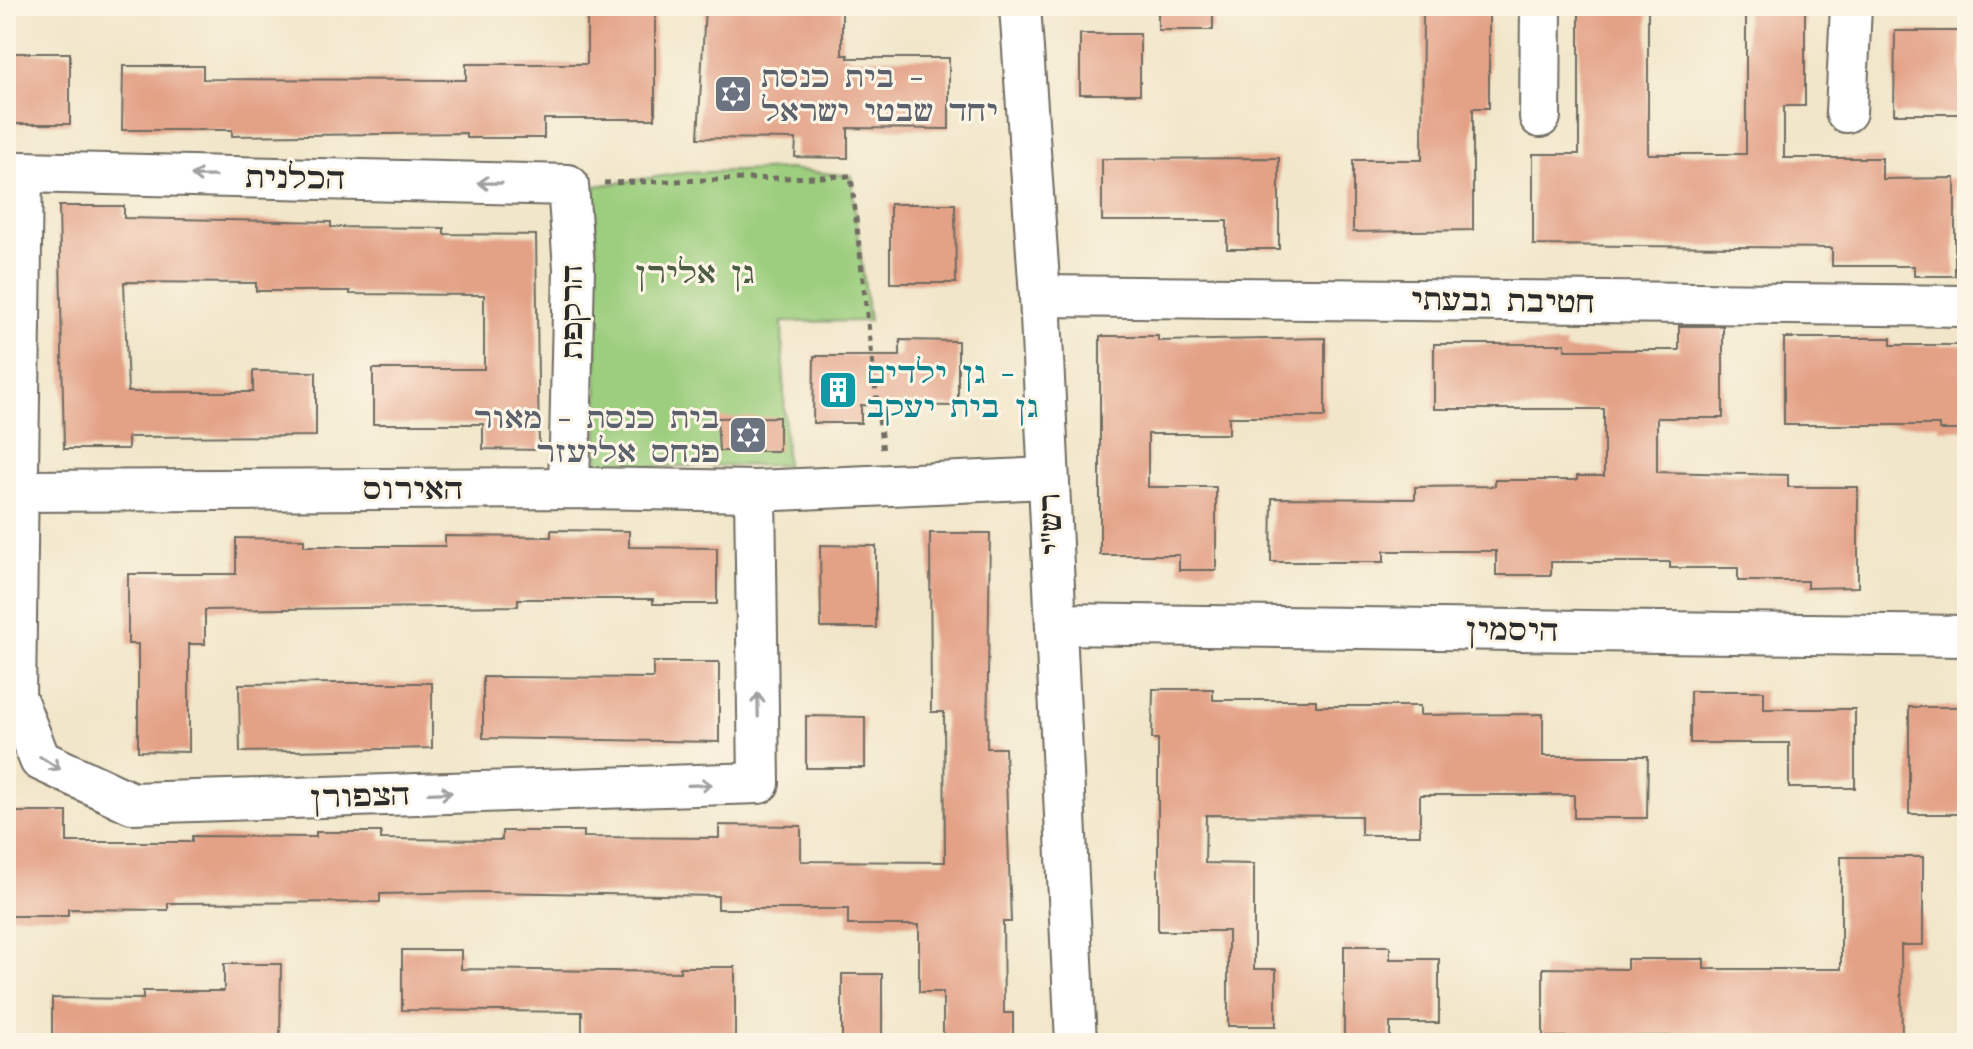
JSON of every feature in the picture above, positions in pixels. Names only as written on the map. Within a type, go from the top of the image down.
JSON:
[{"type":"street","name":"רש\"י","points":[[1020,6],[1040,296],[1076,1043]]},
{"type":"street","points":[[1540,117],[1541,6]]},
{"type":"street","points":[[1846,112],[1851,6]]},
{"type":"street","name":"הכלנית","points":[[17,491],[22,172],[568,185]]},
{"type":"street","name":"הרקפת","points":[[568,185],[574,268],[569,488]]},
{"type":"street","name":"חטיבת גבעתי","points":[[1040,296],[1967,306]]},
{"type":"street","name":"האירוס","points":[[17,491],[569,488],[755,491],[1048,478]]},
{"type":"street","points":[[10,696],[17,491]]},
{"type":"street","name":"הצפורן","points":[[10,696],[40,760],[132,803],[759,783],[755,491]]},
{"type":"street","name":"היסמין","points":[[1057,624],[1967,636]]},
{"type":"path","points":[[568,185],[851,176],[886,485]]},
{"type":"green space","name":"גן אלירן","points":[[788,169],[851,176],[869,321],[782,322],[786,465],[598,467],[595,186],[683,173]]},
{"type":"building","points":[[587,6],[655,6],[655,119],[544,119],[544,138],[466,138],[466,133],[232,136],[232,130],[122,130],[123,66],[203,66],[203,79],[466,80],[466,64],[587,64]]},
{"type":"building","points":[[705,6],[842,6],[842,55],[848,55],[848,58],[949,58],[949,129],[848,128],[848,158],[795,157],[796,139],[698,138]]},
{"type":"building","points":[[1158,6],[1213,6],[1213,30],[1158,30]]},
{"type":"building","points":[[1423,6],[1489,6],[1489,108],[1473,108],[1473,230],[1353,232],[1353,160],[1422,160]]},
{"type":"building","points":[[1579,6],[1648,6],[1648,154],[1746,154],[1746,6],[1805,6],[1805,106],[1784,106],[1784,158],[1882,158],[1882,179],[1955,178],[1955,276],[1914,276],[1914,266],[1832,266],[1832,248],[1533,245],[1533,154],[1579,154]]},
{"type":"building","points":[[1895,31],[1961,31],[1961,114],[1894,114]]},
{"type":"building","points":[[1080,34],[1140,34],[1140,94],[1080,94]]},
{"type":"building","points":[[6,53],[70,53],[70,124],[6,124]]},
{"type":"building","points":[[1279,158],[1279,249],[1227,249],[1227,221],[1102,221],[1102,159]]},
{"type":"building","points":[[890,204],[955,204],[956,283],[890,283]]},
{"type":"building","points":[[59,206],[124,206],[124,218],[331,222],[331,227],[444,228],[444,234],[536,235],[539,450],[483,449],[483,424],[373,424],[373,369],[484,369],[484,295],[256,291],[256,283],[124,282],[128,392],[253,392],[253,371],[316,372],[316,436],[128,437],[128,449],[64,449]]},
{"type":"building","points":[[1679,326],[1723,326],[1723,418],[1657,418],[1657,472],[1788,475],[1788,487],[1858,487],[1858,587],[1807,588],[1807,581],[1738,581],[1738,568],[1670,568],[1670,562],[1551,562],[1551,575],[1496,575],[1496,551],[1384,551],[1384,562],[1271,562],[1272,498],[1415,499],[1415,487],[1495,486],[1495,480],[1577,480],[1577,476],[1604,476],[1604,409],[1434,409],[1434,344],[1565,344],[1565,350],[1679,350]]},
{"type":"building","points":[[1100,336],[1158,336],[1158,341],[1325,338],[1325,417],[1229,417],[1229,434],[1148,434],[1148,487],[1216,487],[1216,570],[1179,570],[1179,555],[1100,555]]},
{"type":"building","points":[[1784,338],[1891,338],[1891,345],[1967,345],[1967,430],[1939,430],[1939,425],[1784,425]]},
{"type":"building","points":[[900,340],[958,341],[958,406],[861,405],[861,423],[813,423],[814,356],[900,356]]},
{"type":"building","points":[[779,417],[779,451],[719,451],[717,418]]},
{"type":"building","points":[[551,530],[629,531],[629,547],[717,548],[717,604],[653,604],[653,599],[518,599],[518,606],[205,610],[205,644],[189,644],[189,752],[138,751],[138,644],[128,644],[128,574],[236,574],[236,538],[304,539],[304,546],[445,546],[445,536],[551,537]]},
{"type":"building","points":[[930,533],[990,533],[987,748],[1005,748],[1011,922],[1003,922],[1004,1013],[1013,1013],[1013,1043],[943,1043],[943,992],[919,992],[919,925],[848,925],[848,909],[718,909],[718,896],[480,892],[380,894],[380,902],[168,903],[168,910],[68,909],[68,916],[9,916],[9,812],[67,812],[67,842],[192,842],[192,836],[316,837],[316,832],[381,832],[381,839],[502,840],[502,831],[584,831],[584,837],[719,838],[719,825],[801,826],[801,861],[945,862],[944,712],[931,712]]},
{"type":"building","points":[[820,545],[876,546],[876,628],[821,628]]},
{"type":"building","points":[[653,662],[719,662],[719,742],[483,738],[483,677],[653,678]]},
{"type":"building","points":[[432,683],[432,748],[240,752],[239,684]]},
{"type":"building","points":[[1153,689],[1213,689],[1213,700],[1316,700],[1316,706],[1420,706],[1420,715],[1543,714],[1543,756],[1648,756],[1647,818],[1574,818],[1574,795],[1420,795],[1420,835],[1361,835],[1361,816],[1206,815],[1205,863],[1254,864],[1254,969],[1276,969],[1276,1026],[1228,1026],[1228,931],[1158,931],[1158,739],[1152,739]]},
{"type":"building","points":[[1690,691],[1764,691],[1764,709],[1855,709],[1855,788],[1789,788],[1789,743],[1690,743]]},
{"type":"building","points":[[1909,707],[1962,707],[1962,814],[1909,814]]},
{"type":"building","points":[[806,716],[865,717],[865,768],[806,768]]},
{"type":"building","points":[[1841,857],[1923,857],[1923,945],[1901,945],[1902,1043],[1736,1043],[1736,1036],[1543,1037],[1543,968],[1627,969],[1627,959],[1704,959],[1704,969],[1841,969]]},
{"type":"building","points":[[1344,946],[1390,946],[1390,959],[1439,959],[1439,1023],[1390,1023],[1390,1043],[1344,1043]]},
{"type":"building","points":[[402,950],[461,950],[461,969],[680,972],[680,967],[735,967],[735,1043],[582,1043],[582,1012],[402,1010]]},
{"type":"building","points":[[224,964],[281,964],[280,1043],[52,1043],[52,998],[143,999],[143,991],[224,991]]},
{"type":"building","points":[[842,974],[882,974],[882,1043],[842,1043]]},
{"type":"place","name":"בית כנסת - יחד שבטי ישראל","points":[[733,94]]},
{"type":"place","name":"גן ילדים - גן בית יעקב","points":[[838,390]]},
{"type":"place","name":"בית כנסת - מאור פנחס אליעזר","points":[[748,435]]}]
